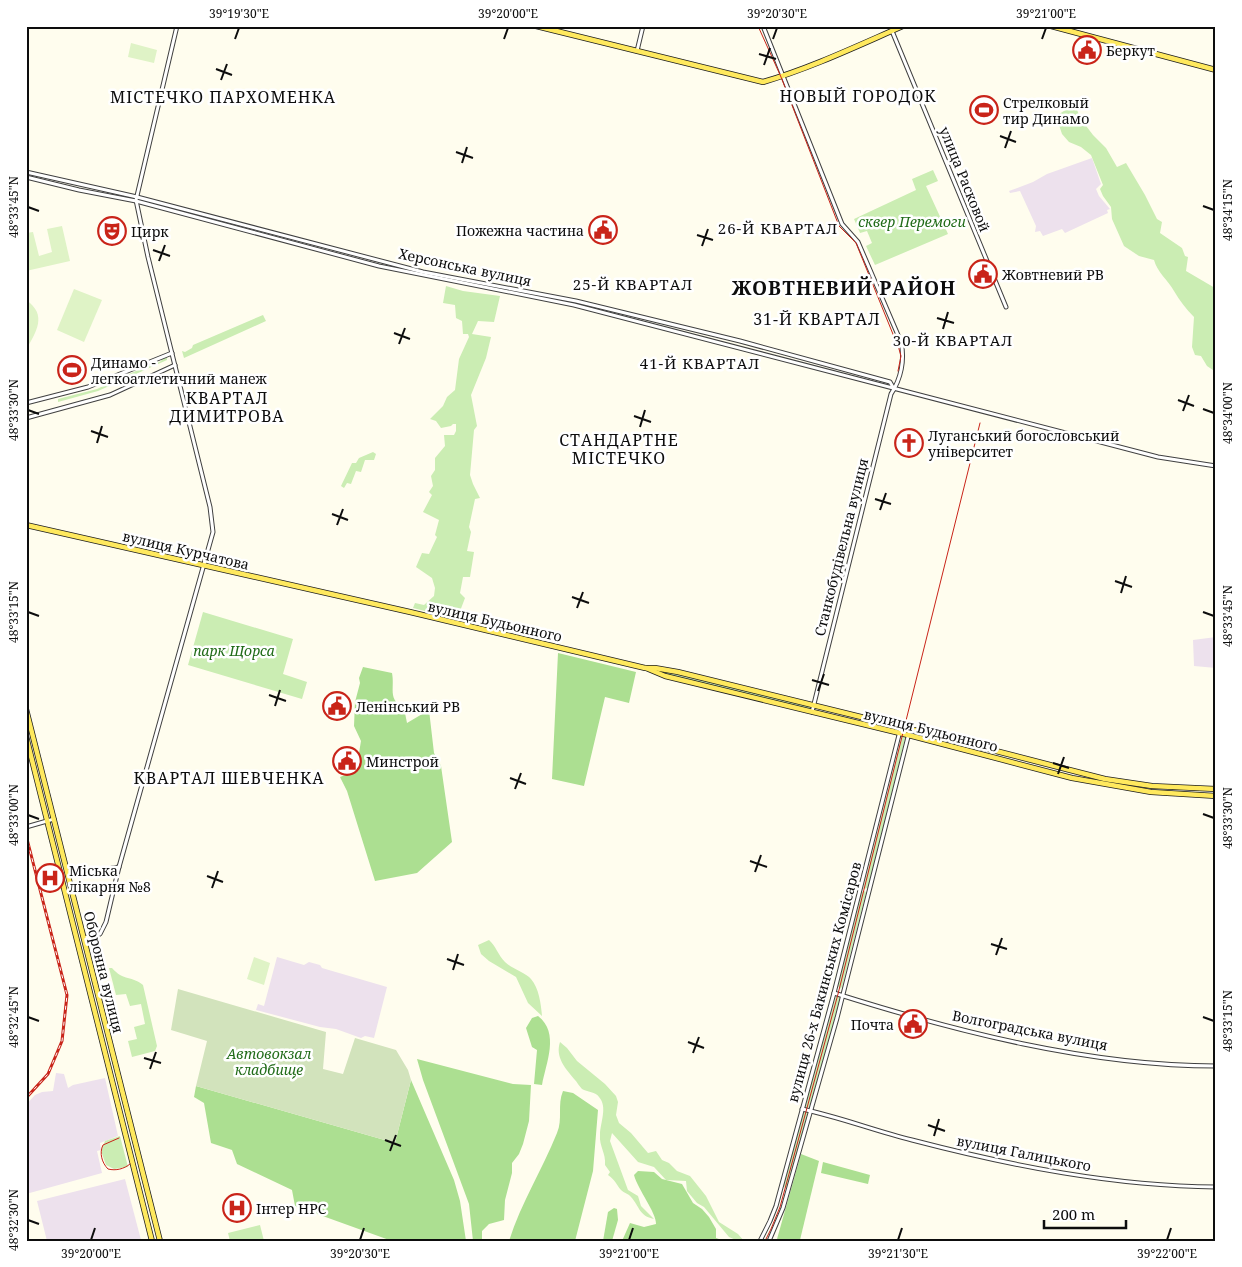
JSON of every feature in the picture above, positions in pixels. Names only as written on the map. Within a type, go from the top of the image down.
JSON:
[{"type":"main road","points":[[536,26],[763,82],[784,76],[903,26]]},
{"type":"main road","points":[[1051,26],[1216,70]]},
{"type":"main road","name":"вулиця Курчатова","points":[[26,525],[340,596]]},
{"type":"main road","name":"вулиця Будьонного","points":[[340,596],[645,668],[665,676],[1103,784],[1151,792],[1216,796]]},
{"type":"main road","name":"вулиця Будьонного","points":[[645,668],[678,672],[1105,779],[1152,786],[1216,789]]},
{"type":"main road","name":"Оборонна вулиця","points":[[26,709],[160,1241]]},
{"type":"main road","name":"Оборонна вулиця","points":[[26,736],[152,1241]]},
{"type":"street","points":[[83,938],[98,935],[102,932],[106,922],[119,867],[213,528],[210,508],[145,244],[136,199],[177,26]]},
{"type":"street","points":[[637,51],[643,26]]},
{"type":"street","name":"Станкобудівельна вулиця","points":[[763,26],[842,224],[858,242],[901,342],[903,362],[891,394],[812,712]]},
{"type":"street","name":"улица Расковой","points":[[892,31],[1006,307]]},
{"type":"street","name":"Херсонська вулиця","points":[[26,172],[423,272],[576,300],[740,341],[890,382],[894,389]]},
{"type":"street","name":"Херсонська вулиця","points":[[26,177],[79,190],[136,199],[379,266],[574,305],[1158,457],[1216,466]]},
{"type":"street","points":[[26,403],[88,387],[172,353]]},
{"type":"street","points":[[26,418],[110,395],[175,365]]},
{"type":"street","name":"вулиця 26-х Бакинських Комісаров","points":[[760,1241],[776,1206],[861,890],[901,727]]},
{"type":"street","name":"вулиця 26-х Бакинських Комісаров","points":[[770,1241],[783,1208],[843,995],[910,729]]},
{"type":"street","points":[[26,827],[54,819]]},
{"type":"street","points":[[68,876],[119,867]]},
{"type":"street","points":[[861,890],[868,892]]},
{"type":"street","name":"Волгоградська вулиця","points":[[834,993],[907,1015],[1050,1049],[1128,1060],[1216,1066]]},
{"type":"street","name":"вулиця Галицького","points":[[802,1109],[910,1140],[1013,1165],[1110,1180],[1158,1185],[1216,1187]]},
{"type":"street","points":[[780,1188],[788,1191]]},
{"type":"street","points":[[776,1206],[783,1208]]},
{"type":"shaded area","points":[[1092,158],[1101,184],[1096,189],[1099,196],[1110,209],[1107,210],[1108,213],[1065,233],[1062,229],[1043,236],[1040,231],[1035,232],[1036,226],[1020,191],[1010,193],[1009,191],[1033,182],[1047,174]]},
{"type":"shaded area","points":[[1216,637],[1216,668],[1194,666],[1193,640]]},
{"type":"shaded area","points":[[277,957],[304,965],[309,962],[320,965],[322,968],[387,987],[374,1038],[365,1036],[361,1038],[336,1029],[320,1027],[256,1010],[258,1004],[264,1006]]},
{"type":"shaded area","points":[[56,1073],[64,1074],[68,1088],[73,1085],[105,1078],[118,1136],[100,1143],[101,1150],[97,1151],[102,1173],[26,1194],[26,1105],[35,1095],[53,1091]]},
{"type":"shaded area","points":[[125,1179],[141,1240],[47,1241],[37,1201]]},
{"type":"green space","points":[[131,43],[157,50],[154,63],[128,57]]},
{"type":"green space","points":[[1075,104],[1080,118],[1106,148],[1117,167],[1126,163],[1157,219],[1162,222],[1160,233],[1182,248],[1185,256],[1188,257],[1186,271],[1215,288],[1216,372],[1207,366],[1201,356],[1195,355],[1192,347],[1194,317],[1183,305],[1154,260],[1139,256],[1124,246],[1112,219],[1111,207],[1100,189],[1103,185],[1091,155],[1081,147],[1069,142],[1062,134],[1056,116]]},
{"type":"green space","name":"сквер Перемоги","points":[[933,170],[938,181],[926,186],[948,234],[875,265],[866,246],[872,243],[867,231],[860,233],[854,219],[916,190],[912,179]]},
{"type":"green space","points":[[62,226],[70,261],[26,271],[26,233],[33,232],[39,256],[52,252],[47,229]]},
{"type":"green space","points":[[446,286],[463,291],[500,296],[494,322],[478,321],[472,334],[491,337],[486,358],[471,395],[477,426],[474,430],[470,475],[480,498],[475,499],[469,527],[471,532],[467,551],[474,552],[470,577],[463,577],[460,593],[465,598],[457,619],[413,608],[415,603],[424,605],[434,596],[435,588],[432,578],[416,567],[422,553],[429,554],[437,537],[435,535],[439,520],[423,512],[432,495],[429,492],[433,486],[431,476],[435,470],[435,458],[445,446],[444,435],[454,435],[456,431],[456,424],[441,428],[436,421],[430,419],[455,390],[459,359],[469,337],[468,334],[463,334],[462,321],[456,318],[455,305],[443,303]]},
{"type":"green space","points":[[74,289],[102,300],[84,342],[57,330]]},
{"type":"green space","points":[[26,300],[37,312],[38,324],[26,350]]},
{"type":"green space","points":[[263,315],[266,321],[184,358],[182,351],[185,352],[192,348],[193,345]]},
{"type":"green space","points":[[167,357],[167,360],[98,391],[58,402],[58,399],[97,389]]},
{"type":"green space","points":[[373,452],[376,454],[374,460],[365,460],[361,472],[356,471],[351,484],[347,483],[344,488],[341,486],[352,463],[356,463],[359,458]]},
{"type":"green space","name":"парк Щорса","points":[[203,612],[293,639],[283,674],[307,682],[302,699],[188,665]]},
{"type":"green space","points":[[558,653],[636,672],[629,703],[605,697],[584,786],[552,779]]},
{"type":"green space","points":[[363,667],[392,673],[395,701],[404,708],[407,723],[429,710],[434,753],[441,766],[452,842],[417,873],[375,881],[347,791],[340,777],[356,771],[361,741],[354,726],[355,702]]},
{"type":"green space","points":[[652,669],[809,706],[810,708],[672,676]]},
{"type":"green space","points":[[902,736],[905,739],[868,888],[863,889]]},
{"type":"green space","points":[[865,891],[840,989],[838,986],[862,892]]},
{"type":"green space","points":[[489,940],[505,962],[529,977],[534,983],[539,996],[542,1016],[528,1003],[516,977],[481,954],[478,945]]},
{"type":"green space","points":[[254,957],[270,963],[264,985],[247,979]]},
{"type":"green space","points":[[109,968],[143,985],[157,1046],[155,1051],[132,1057],[128,1041],[137,1039],[134,1027],[145,1024],[141,1004],[130,1006],[126,994],[116,995]]},
{"type":"green space","name":"Автовокзал кладбище","points":[[178,989],[326,1032],[323,1069],[343,1074],[355,1038],[396,1050],[408,1070],[411,1080],[395,1143],[196,1086],[207,1041],[171,1030]]},
{"type":"green space","points":[[836,996],[840,997],[840,999],[810,1107],[806,1108],[805,1106]]},
{"type":"green space","points":[[538,1016],[545,1023],[550,1040],[550,1049],[542,1085],[534,1084],[537,1050],[532,1047],[526,1028],[532,1018]]},
{"type":"green space","points":[[560,1042],[577,1061],[605,1084],[616,1096],[618,1102],[616,1115],[619,1123],[631,1133],[648,1153],[656,1151],[662,1160],[669,1163],[677,1171],[690,1176],[706,1196],[719,1222],[738,1234],[744,1241],[738,1241],[729,1237],[704,1207],[697,1203],[687,1191],[686,1181],[666,1180],[654,1167],[638,1162],[612,1133],[610,1141],[628,1190],[638,1196],[641,1206],[654,1219],[645,1216],[630,1196],[621,1190],[608,1175],[610,1172],[605,1165],[600,1143],[602,1101],[598,1095],[582,1089],[565,1067],[559,1053]]},
{"type":"green space","points":[[417,1059],[513,1084],[531,1085],[529,1121],[519,1154],[512,1163],[512,1173],[505,1200],[504,1220],[489,1224],[482,1231],[482,1241],[473,1241],[469,1204]]},
{"type":"green space","points":[[411,1080],[454,1180],[460,1201],[466,1241],[392,1241],[295,1206],[292,1190],[237,1164],[232,1150],[211,1143],[204,1103],[194,1097],[196,1086],[395,1143]]},
{"type":"green space","points":[[563,1091],[573,1093],[598,1110],[593,1171],[575,1241],[509,1241],[519,1213],[559,1128],[560,1102]]},
{"type":"green space","points":[[804,1111],[808,1112],[788,1186],[785,1188],[783,1184]]},
{"type":"green space","points":[[120,1136],[128,1167],[114,1169],[106,1165],[101,1151],[105,1141]]},
{"type":"green space","points":[[801,1154],[819,1161],[800,1240],[780,1241],[777,1239]]},
{"type":"green space","points":[[823,1162],[870,1175],[868,1184],[821,1173]]},
{"type":"green space","points":[[638,1171],[654,1172],[662,1179],[682,1184],[693,1203],[709,1217],[716,1229],[716,1238],[725,1241],[622,1241],[630,1223],[644,1227],[656,1224],[653,1213],[634,1175]]},
{"type":"green space","points":[[614,1208],[617,1209],[618,1220],[612,1241],[603,1241],[608,1212]]},
{"type":"green space","points":[[260,1225],[264,1241],[230,1241],[228,1233]]},
{"type":"tram line","points":[[758,26],[781,77],[839,226],[856,243],[899,349],[901,356],[898,371]]},
{"type":"tram line","points":[[765,1241],[780,1207],[838,994],[980,423]]},
{"type":"tram line","points":[[119,1138],[103,1145],[101,1155],[104,1164],[111,1170],[120,1169],[130,1164]]},
{"type":"railway","points":[[26,835],[67,995],[62,1041],[48,1074],[26,1098]]},
{"type":"place","name":"Беркут","points":[[1087,50]]},
{"type":"place","name":"Стрелковый тир Динамо","points":[[984,110]]},
{"type":"place","name":"Пожежна частина","points":[[603,230]]},
{"type":"place","name":"Цирк","points":[[112,231]]},
{"type":"place","name":"Жовтневий РВ","points":[[983,274]]},
{"type":"place","name":"Динамо - легкоатлетичний манеж","points":[[72,370]]},
{"type":"place","name":"Луганський богословський університет","points":[[909,443]]},
{"type":"place","name":"Ленінський РВ","points":[[337,706]]},
{"type":"place","name":"Минстрой","points":[[347,761]]},
{"type":"place","name":"Міська лікарня №8","points":[[50,878]]},
{"type":"place","name":"Почта","points":[[913,1024]]},
{"type":"place","name":"Інтер НРС","points":[[237,1208]]},
{"type":"district","name":"НОВЫЙ ГОРОДОК","points":[[858,96]]},
{"type":"district","name":"МІСТЕЧКО ПАРХОМЕНКА","points":[[223,97]]},
{"type":"district","name":"26-Й КВАРТАЛ","points":[[778,228]]},
{"type":"district","name":"25-Й КВАРТАЛ","points":[[633,284]]},
{"type":"district","name":"ЖОВТНЕВИЙ РАЙОН","points":[[844,288]]},
{"type":"district","name":"31-Й КВАРТАЛ","points":[[817,319]]},
{"type":"district","name":"30-Й КВАРТАЛ","points":[[953,340]]},
{"type":"district","name":"41-Й КВАРТАЛ","points":[[700,363]]},
{"type":"district","name":"КВАРТАЛ ДИМИТРОВА","points":[[227,407]]},
{"type":"district","name":"СТАНДАРТНЕ МІСТЕЧКО","points":[[619,449]]},
{"type":"district","name":"КВАРТАЛ ШЕВЧЕНКА","points":[[229,778]]}]
